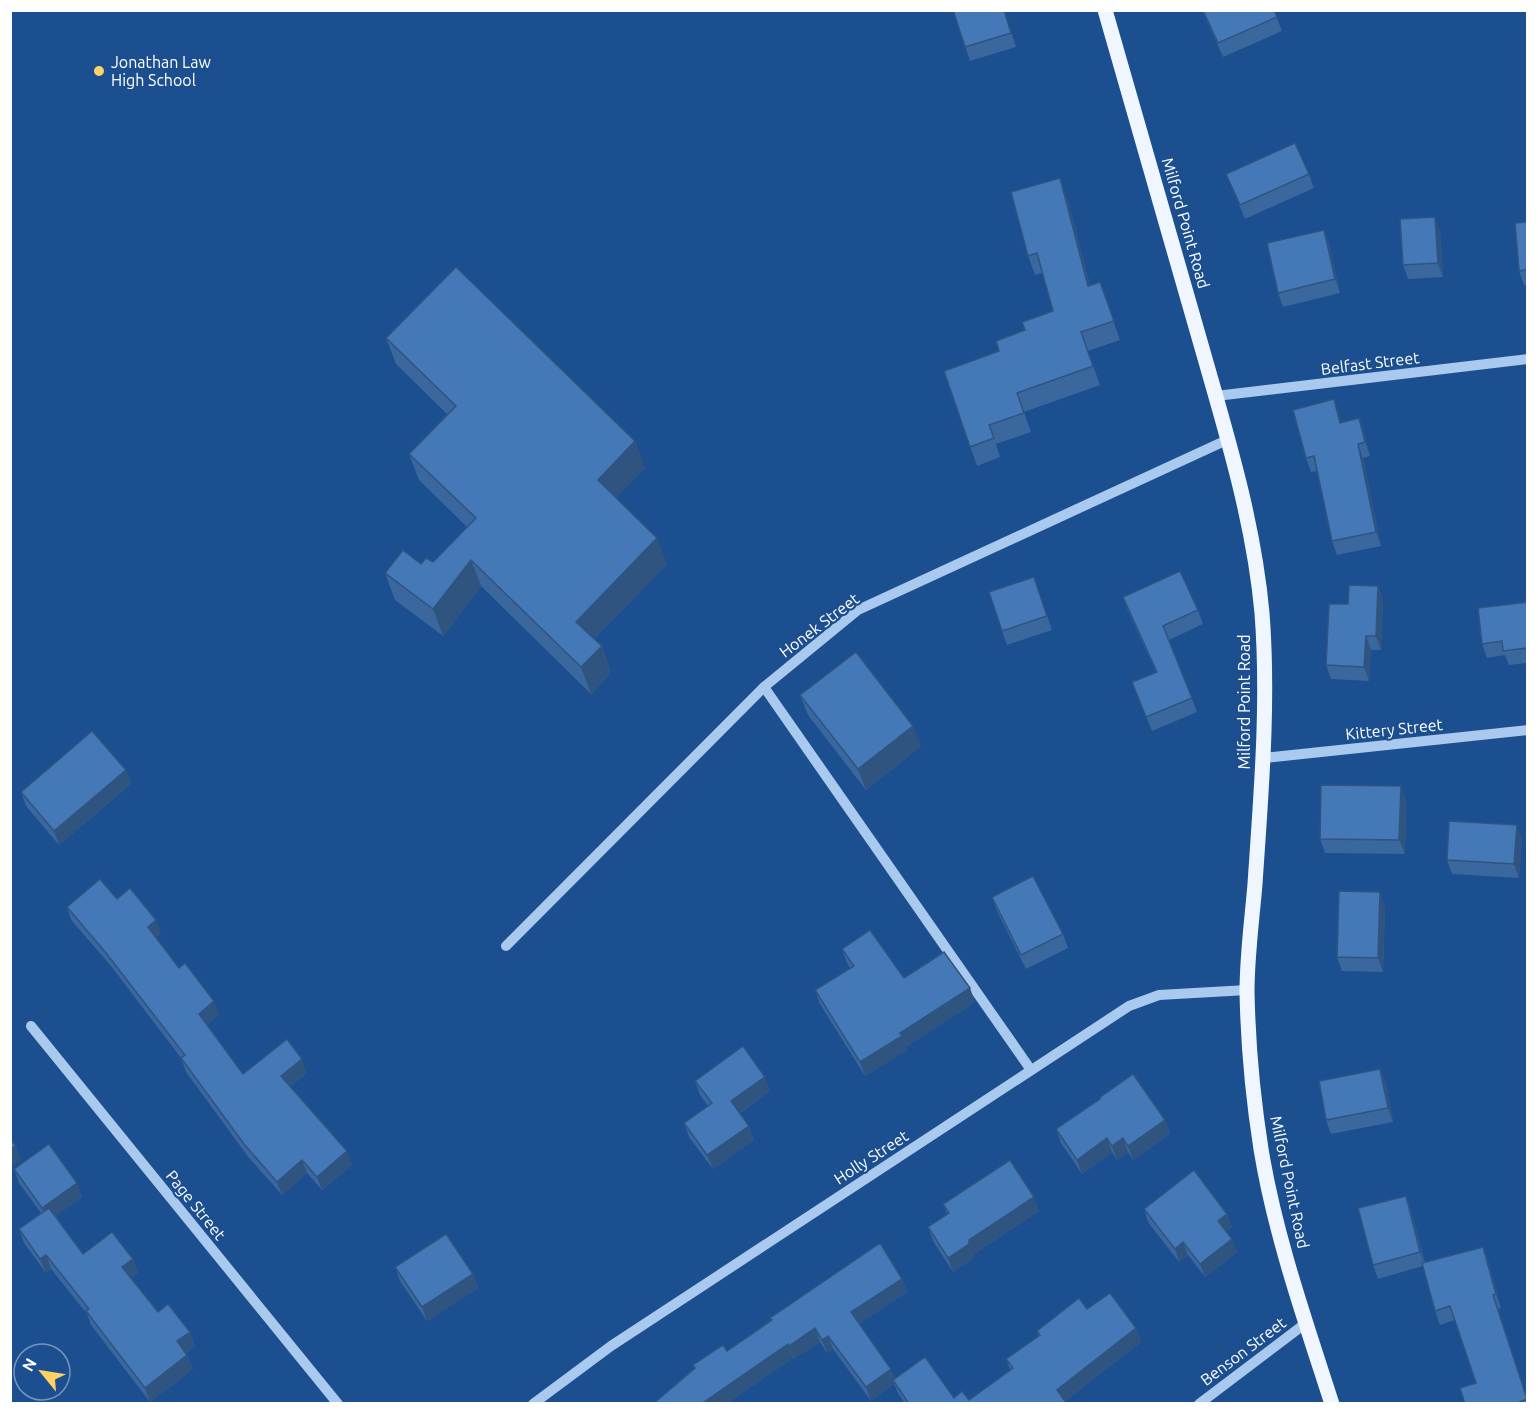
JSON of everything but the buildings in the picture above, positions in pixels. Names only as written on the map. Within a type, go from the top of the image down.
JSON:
[{"type":"main road","name":"Milford Point Road","points":[[1105,10],[1228,439],[1248,523],[1262,611],[1265,683],[1264,758],[1247,990],[1254,1093],[1261,1149],[1281,1237],[1332,1404]]},
{"type":"street","name":"Belfast Street","points":[[1216,396],[1527,359]]},
{"type":"street","name":"Honek Street","points":[[506,946],[764,687],[858,610],[1228,439]]},
{"type":"street","points":[[764,687],[1031,1070]]},
{"type":"street","name":"Kittery Street","points":[[1264,758],[1527,730]]},
{"type":"street","name":"Holly Street","points":[[533,1404],[611,1346],[1129,1006],[1159,995],[1247,990]]},
{"type":"street","name":"Page Street","points":[[31,1026],[338,1404]]},
{"type":"street","name":"Benson Street","points":[[1199,1404],[1306,1323]]},
{"type":"place","name":"Jonathan Law High School","points":[[99,71]]}]
